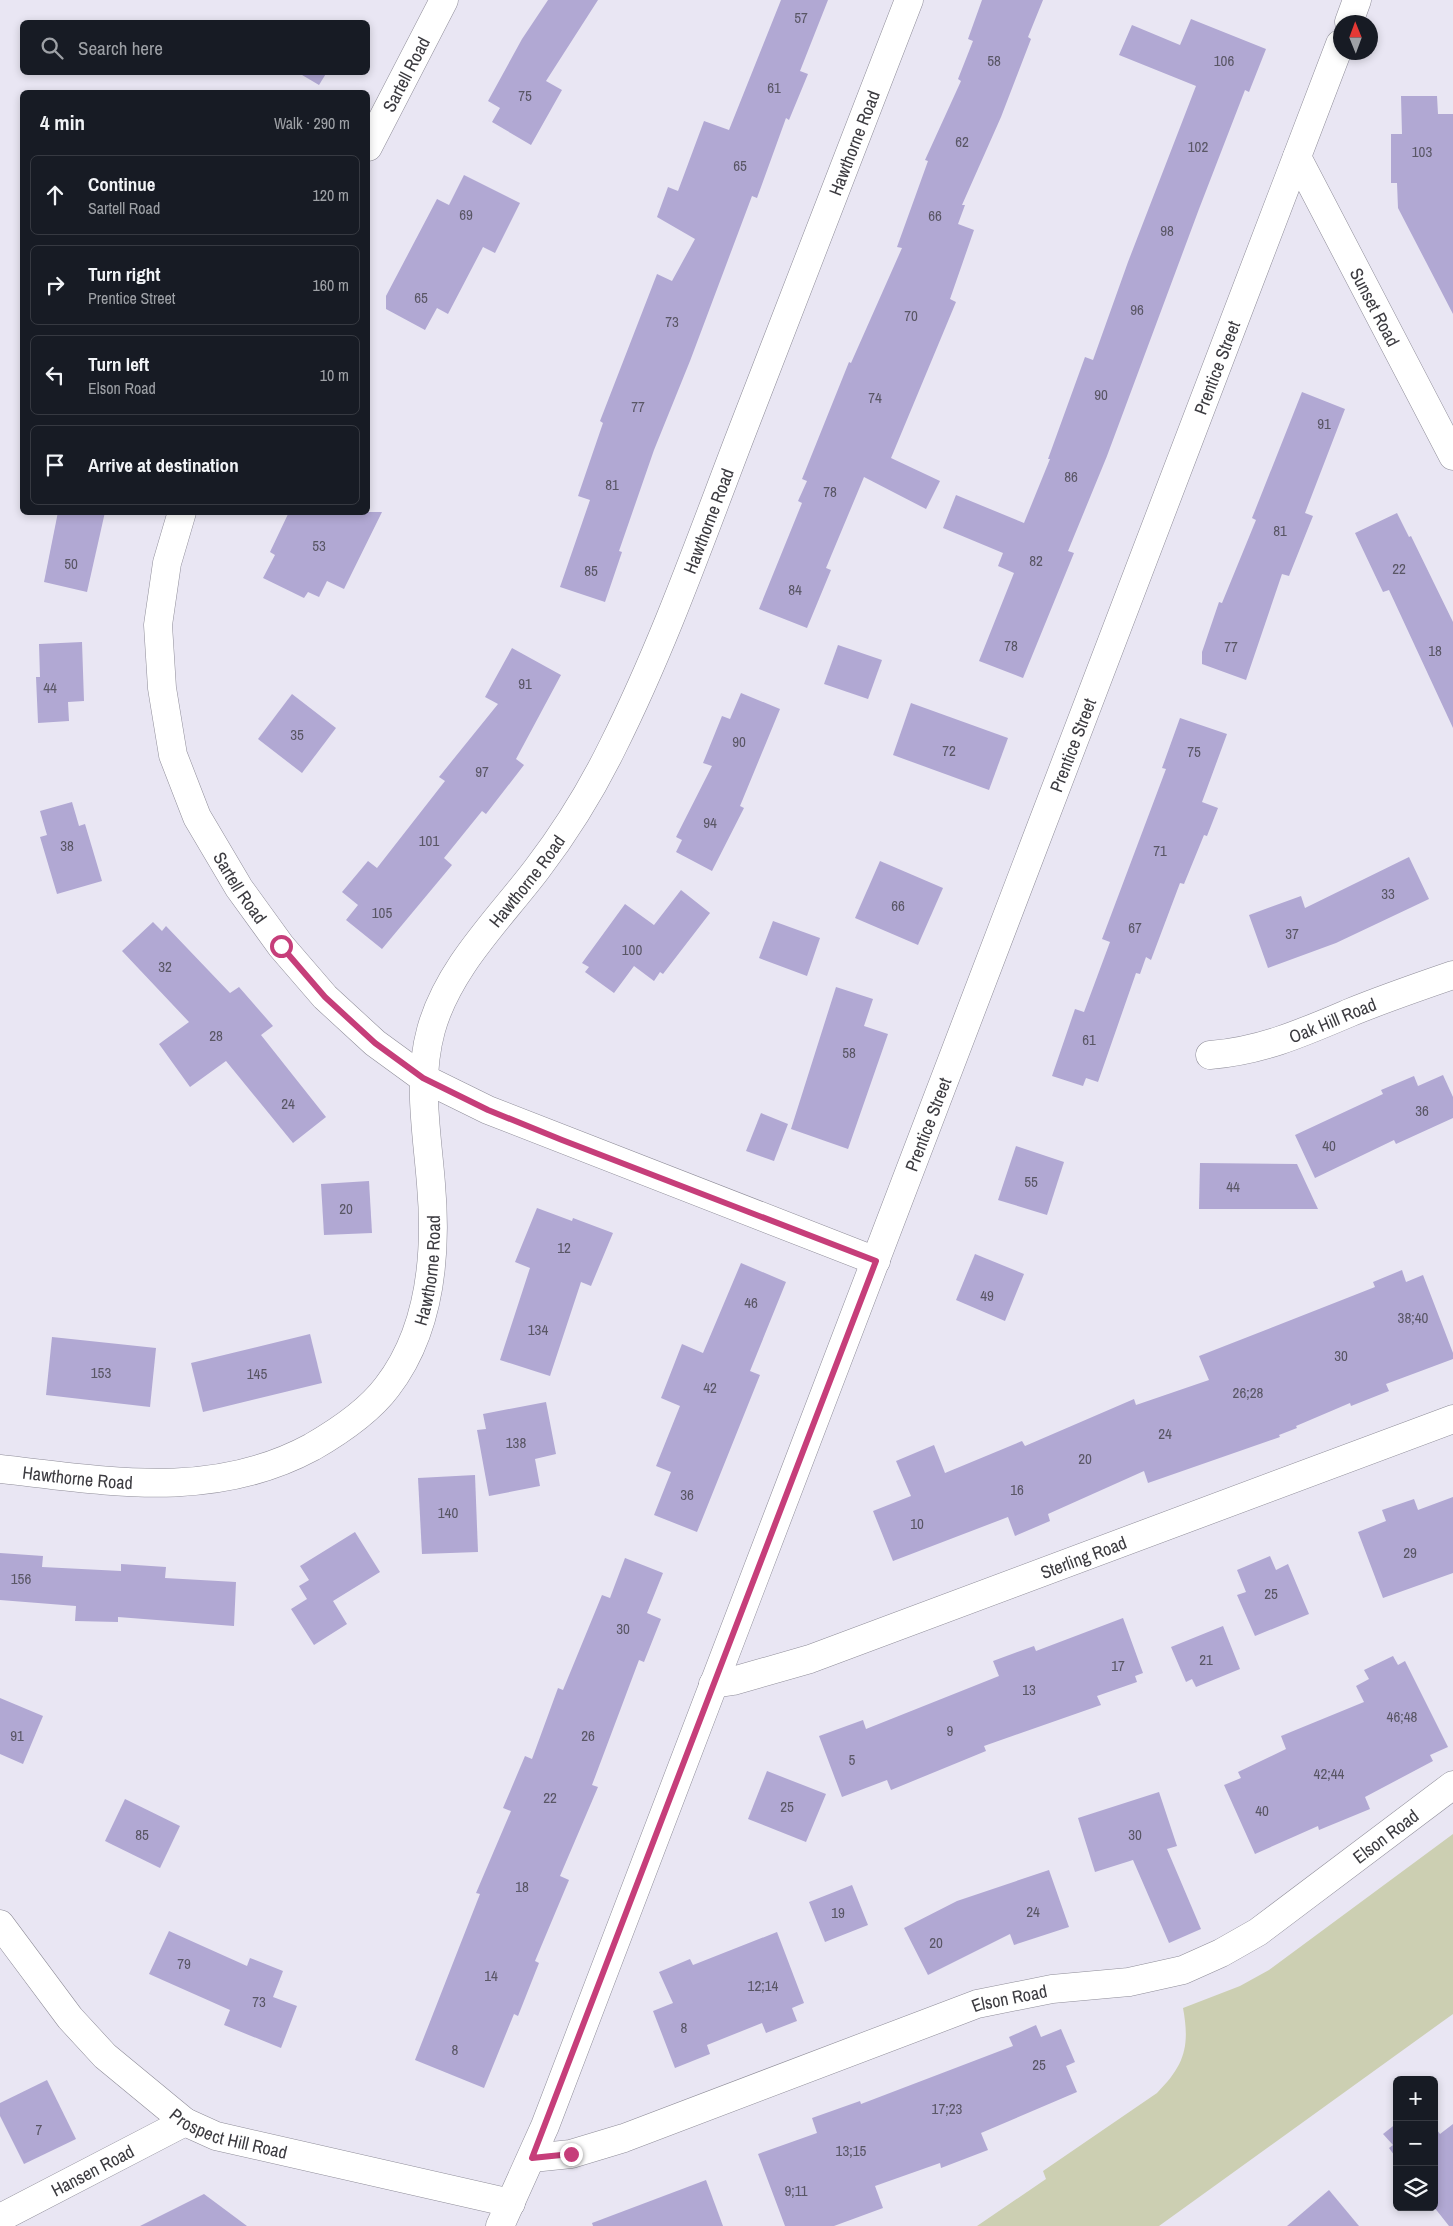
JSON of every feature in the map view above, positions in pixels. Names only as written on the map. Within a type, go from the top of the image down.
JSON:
[{"type":"street","name":"Sartell Road","points":[[370,143],[444,0]]},
{"type":"street","name":"Hawthorne Road","points":[[0,1469],[103,1480],[175,1484],[227,1479],[289,1459],[339,1432],[386,1388],[416,1337],[430,1280],[433,1230],[432,1186],[423,1078],[431,1029],[448,988],[474,949],[540,864],[575,814],[610,753],[637,698],[710,515],[909,0]]},
{"type":"street","points":[[1352,15],[1357,0]]},
{"type":"street","name":"Prentice Street","points":[[506,2214],[532,2158],[1334,60]]},
{"type":"street","name":"Sunset Road","points":[[1298,157],[1453,456]]},
{"type":"street","name":"Sartell Road","points":[[181,515],[167,563],[158,625],[162,688],[173,754],[196,818],[238,888],[281,946],[325,997],[375,1043],[423,1078],[488,1110],[876,1261]]},
{"type":"street","name":"Oak Hill Road","points":[[1210,1055],[1233,1053],[1274,1044],[1383,1000],[1453,976]]},
{"type":"street","name":"Sterling Road","points":[[712,1684],[733,1682],[810,1660],[1453,1419]]},
{"type":"street","name":"Elson Road","points":[[532,2158],[571,2154],[624,2138],[977,2004],[1052,1989],[1137,1981],[1183,1970],[1222,1953],[1258,1932],[1453,1785]]},
{"type":"street","name":"Prospect Hill Road","points":[[0,1924],[70,2018],[105,2056],[185,2122],[216,2136],[506,2214]]},
{"type":"street","name":"Hansen Road","points":[[0,2218],[185,2122]]},
{"type":"green space","points":[[1453,1834],[1453,2014],[1159,2226],[977,2226],[1046,2179],[1043,2171],[1157,2093],[1174,2073],[1183,2054],[1186,2033],[1183,2008],[1240,1986],[1269,1970]]},
{"type":"building","points":[[548,0],[598,0],[546,81],[562,90],[531,145],[492,122],[500,108],[488,101],[522,39]]},
{"type":"building","points":[[781,0],[828,0],[800,71],[808,74],[789,120],[786,118],[757,198],[752,196],[690,361],[654,450],[619,551],[622,552],[605,602],[560,587],[590,500],[578,496],[603,423],[600,421],[657,274],[672,281],[695,239],[657,217],[668,187],[678,191],[704,121],[729,130]]},
{"type":"building","points":[[982,0],[1043,0],[1028,37],[1031,39],[1001,117],[962,205],[965,205],[958,224],[974,230],[950,299],[956,302],[891,458],[940,481],[926,509],[864,477],[826,568],[831,570],[807,628],[759,609],[802,503],[798,501],[807,481],[802,479],[849,362],[851,363],[902,248],[897,247],[928,161],[925,160],[961,81],[958,79],[973,41],[968,39]]},
{"type":"building","points":[[1191,19],[1266,49],[1249,92],[1245,90],[1199,209],[1107,456],[1068,551],[1074,553],[1023,678],[979,661],[1014,573],[998,566],[1003,553],[943,528],[956,495],[1024,523],[1050,459],[1048,459],[1085,357],[1093,360],[1128,262],[1196,86],[1119,55],[1132,25],[1180,45]]},
{"type":"building","points":[[302,75],[325,75],[319,85]]},
{"type":"building","points":[[1401,96],[1437,96],[1438,114],[1453,114],[1453,314],[1398,208],[1397,183],[1391,183],[1391,134],[1402,134]]},
{"type":"building","points":[[464,175],[520,203],[495,253],[483,247],[448,314],[437,308],[425,330],[386,309],[386,296],[437,199],[449,205]]},
{"type":"building","points":[[1302,392],[1345,409],[1305,513],[1313,516],[1289,576],[1282,574],[1246,680],[1202,664],[1202,652],[1219,602],[1222,603],[1256,520],[1252,518]]},
{"type":"building","points":[[370,512],[382,512],[344,589],[327,581],[319,597],[308,592],[304,598],[263,578],[275,555],[270,552],[288,515],[370,515]]},
{"type":"building","points":[[1397,513],[1409,537],[1411,536],[1453,622],[1453,728],[1389,590],[1383,592],[1355,533]]},
{"type":"building","points":[[57,515],[104,515],[87,592],[44,582]]},
{"type":"building","points":[[82,642],[84,701],[68,702],[69,721],[38,723],[36,677],[40,677],[39,644]]},
{"type":"building","points":[[838,645],[882,660],[868,699],[824,684]]},
{"type":"building","points":[[512,648],[561,675],[516,759],[524,765],[486,814],[482,811],[444,858],[452,865],[382,949],[346,920],[358,905],[342,892],[368,861],[377,868],[445,781],[439,777],[498,704],[485,697]]},
{"type":"building","points":[[741,693],[780,709],[740,806],[744,808],[712,871],[676,852],[682,840],[676,837],[712,766],[703,763],[722,716],[730,719]]},
{"type":"building","points":[[292,694],[336,728],[302,773],[258,739]]},
{"type":"building","points":[[911,703],[1008,738],[989,790],[893,755]]},
{"type":"building","points":[[1180,718],[1227,734],[1202,802],[1218,808],[1207,836],[1204,835],[1184,884],[1180,883],[1151,960],[1146,957],[1140,974],[1136,973],[1098,1082],[1086,1078],[1083,1086],[1052,1076],[1075,1009],[1084,1012],[1110,942],[1102,939],[1166,769],[1162,768]]},
{"type":"building","points":[[72,802],[79,826],[85,824],[102,881],[57,894],[40,837],[47,835],[40,811]]},
{"type":"building","points":[[1409,857],[1429,899],[1336,943],[1268,968],[1249,915],[1301,896],[1305,908]]},
{"type":"building","points":[[880,861],[943,888],[918,945],[855,918]]},
{"type":"building","points":[[681,890],[710,913],[663,974],[660,972],[654,981],[634,966],[614,993],[585,972],[589,967],[582,963],[625,904],[654,925]]},
{"type":"building","points":[[773,921],[820,938],[807,976],[759,958]]},
{"type":"building","points":[[153,922],[162,931],[166,926],[230,993],[239,987],[273,1026],[261,1035],[326,1117],[293,1143],[226,1061],[190,1087],[159,1044],[189,1022],[122,951]]},
{"type":"building","points":[[836,987],[873,999],[864,1026],[888,1034],[848,1149],[791,1129]]},
{"type":"building","points":[[1443,1075],[1453,1097],[1453,1118],[1396,1144],[1394,1140],[1315,1178],[1295,1135],[1383,1094],[1381,1090],[1414,1076],[1418,1086]]},
{"type":"building","points":[[761,1113],[788,1124],[774,1161],[746,1151]]},
{"type":"building","points":[[1016,1146],[1064,1162],[1047,1215],[998,1200]]},
{"type":"building","points":[[1200,1163],[1297,1164],[1318,1209],[1199,1209]]},
{"type":"building","points":[[369,1181],[372,1233],[324,1235],[321,1184]]},
{"type":"building","points":[[537,1208],[572,1221],[573,1218],[613,1233],[591,1286],[581,1282],[550,1376],[500,1360],[530,1268],[515,1262]]},
{"type":"building","points":[[975,1254],[1024,1274],[1005,1321],[956,1300]]},
{"type":"building","points":[[741,1263],[786,1282],[750,1371],[760,1375],[697,1532],[654,1515],[671,1472],[656,1466],[680,1406],[661,1398],[682,1344],[703,1353]]},
{"type":"building","points":[[1402,1270],[1406,1282],[1423,1275],[1453,1353],[1453,1359],[1386,1384],[1389,1391],[1351,1406],[1350,1403],[1296,1426],[1297,1428],[1279,1435],[1280,1437],[1148,1483],[1144,1471],[1048,1514],[1050,1521],[1015,1536],[1008,1517],[893,1561],[873,1511],[911,1496],[896,1461],[934,1445],[945,1473],[1022,1441],[1025,1446],[1134,1399],[1136,1405],[1209,1380],[1199,1356],[1375,1287],[1373,1282]]},
{"type":"building","points":[[310,1334],[322,1383],[203,1412],[191,1363]]},
{"type":"building","points":[[52,1337],[156,1348],[150,1407],[46,1395]]},
{"type":"building","points":[[546,1402],[556,1454],[535,1459],[540,1486],[489,1496],[477,1430],[486,1429],[483,1414]]},
{"type":"building","points":[[475,1475],[478,1552],[422,1554],[418,1478]]},
{"type":"building","points":[[1453,1497],[1453,1573],[1383,1598],[1358,1532],[1386,1521],[1382,1510],[1414,1499],[1418,1510]]},
{"type":"building","points":[[355,1532],[380,1572],[333,1601],[347,1624],[314,1645],[291,1609],[307,1599],[299,1586],[309,1580],[300,1566]]},
{"type":"building","points":[[0,1553],[43,1556],[42,1567],[121,1571],[121,1564],[166,1567],[165,1578],[236,1582],[234,1626],[118,1617],[118,1622],[75,1621],[76,1606],[0,1600]]},
{"type":"building","points":[[1270,1556],[1276,1570],[1288,1564],[1309,1614],[1255,1636],[1237,1595],[1246,1592],[1237,1570]]},
{"type":"building","points":[[625,1558],[663,1573],[647,1613],[661,1619],[644,1662],[639,1660],[592,1785],[598,1787],[560,1876],[569,1880],[535,1961],[539,1963],[518,2016],[514,2014],[484,2088],[415,2060],[480,1894],[476,1893],[511,1811],[503,1808],[525,1756],[532,1759],[558,1688],[563,1690],[602,1595],[610,1598]]},
{"type":"building","points":[[1123,1618],[1143,1673],[1135,1676],[1137,1682],[1097,1696],[1101,1705],[984,1746],[986,1751],[891,1790],[887,1780],[842,1797],[819,1736],[863,1720],[866,1729],[999,1676],[993,1661],[1034,1646],[1036,1651]]},
{"type":"building","points":[[1223,1626],[1240,1669],[1196,1687],[1192,1679],[1186,1682],[1171,1647]]},
{"type":"building","points":[[1393,1656],[1398,1665],[1405,1661],[1448,1747],[1430,1755],[1433,1761],[1365,1797],[1370,1809],[1319,1830],[1318,1826],[1255,1854],[1224,1785],[1241,1778],[1238,1772],[1286,1749],[1281,1736],[1364,1702],[1356,1686],[1369,1679],[1364,1670]]},
{"type":"building","points":[[0,1698],[43,1716],[23,1764],[0,1754]]},
{"type":"building","points":[[767,1771],[826,1794],[806,1842],[748,1819]]},
{"type":"building","points":[[1159,1792],[1177,1846],[1167,1849],[1201,1929],[1169,1943],[1133,1860],[1095,1872],[1078,1818]]},
{"type":"building","points":[[125,1799],[180,1826],[160,1868],[105,1841]]},
{"type":"building","points":[[1049,1870],[1069,1927],[1014,1945],[1010,1934],[928,1975],[904,1928],[957,1901]]},
{"type":"building","points":[[852,1885],[868,1925],[825,1942],[809,1902]]},
{"type":"building","points":[[169,1931],[247,1966],[250,1958],[283,1971],[273,1997],[297,2006],[281,2048],[224,2025],[230,2010],[149,1974]]},
{"type":"building","points":[[777,1932],[804,2003],[792,2008],[797,2021],[766,2033],[762,2023],[707,2045],[710,2054],[675,2068],[653,2011],[673,2003],[659,1972],[690,1959],[693,1965]]},
{"type":"building","points":[[1036,2025],[1041,2037],[1061,2029],[1075,2062],[1066,2066],[1077,2092],[981,2133],[988,2150],[941,2168],[940,2163],[875,2186],[883,2208],[834,2226],[785,2226],[758,2154],[817,2133],[812,2118],[860,2101],[861,2104],[1013,2046],[1009,2037]]},
{"type":"building","points":[[47,2080],[76,2139],[24,2164],[0,2116],[0,2103]]},
{"type":"building","points":[[1453,2124],[1453,2226],[1449,2226],[1437,2211],[1438,2131],[1440,2134]]},
{"type":"building","points":[[1393,2126],[1393,2145],[1383,2134]]},
{"type":"building","points":[[1393,2145],[1393,2154],[1389,2148]]},
{"type":"building","points":[[706,2180],[723,2226],[593,2226],[592,2223]]},
{"type":"building","points":[[1329,2190],[1359,2226],[1287,2226]]},
{"type":"building","points":[[204,2194],[247,2226],[140,2226]]},
{"type":"route","points":[[281,946],[325,997],[375,1043],[423,1078],[488,1110],[562,1140],[876,1261],[712,1684],[532,2158],[571,2154]]}]
